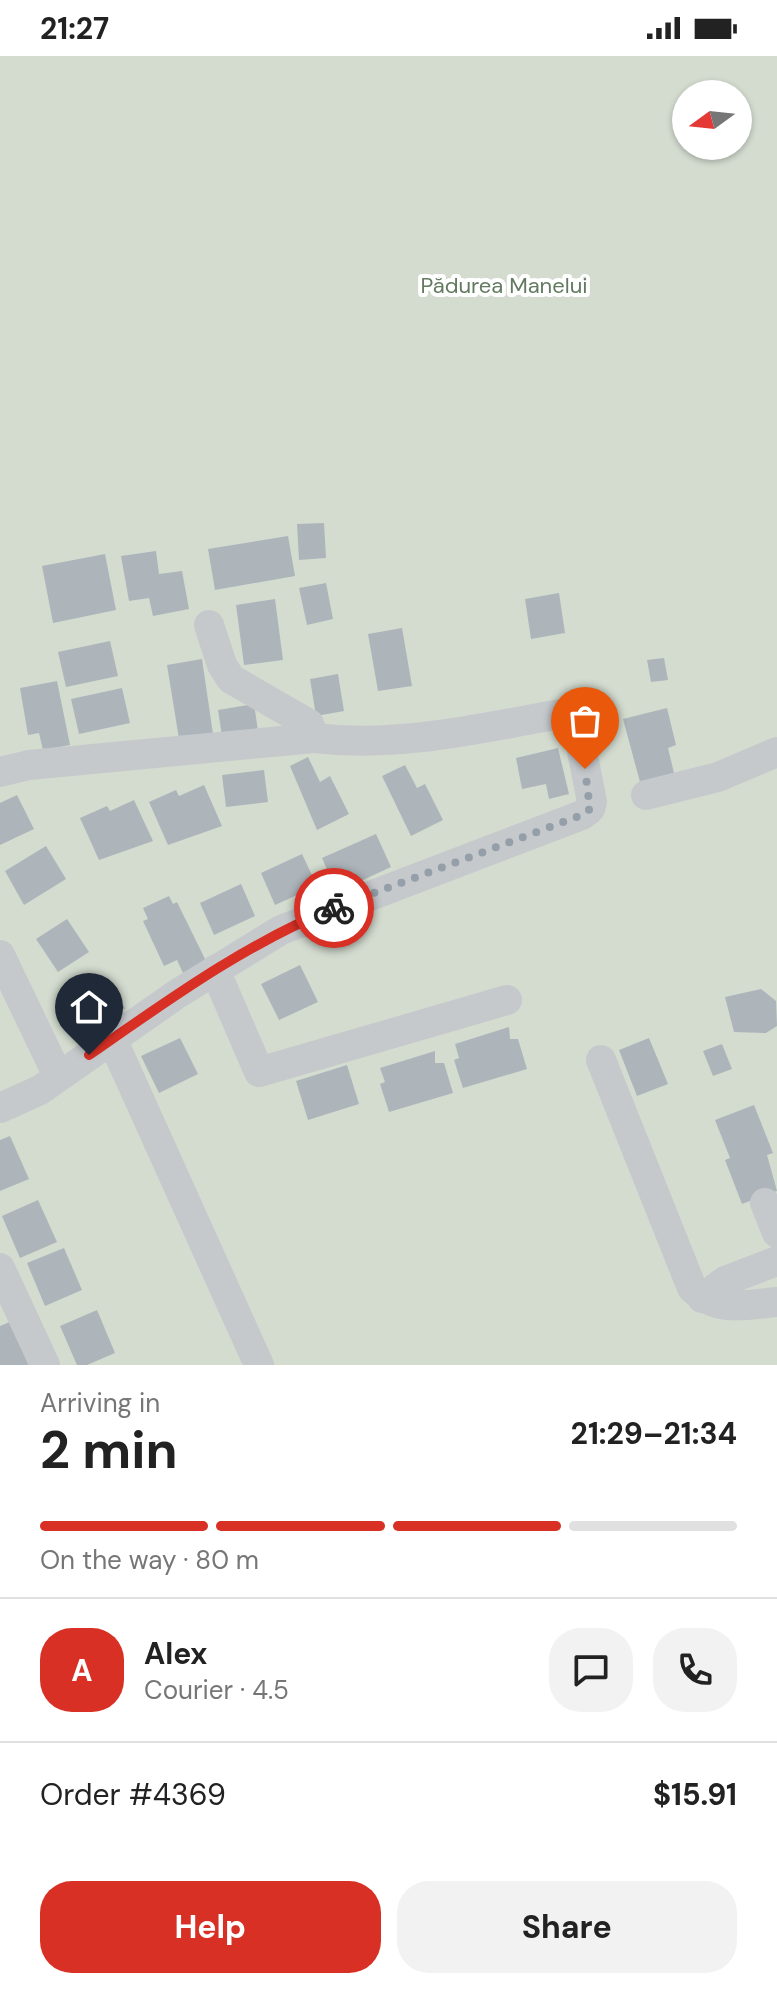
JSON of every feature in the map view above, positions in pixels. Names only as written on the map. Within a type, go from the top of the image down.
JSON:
[{"type":"street","points":[[209,625],[222,665],[231,679],[309,724],[314,738]]},
{"type":"street","points":[[0,772],[29,765],[314,738],[357,743],[403,742],[566,713],[576,720],[590,809],[281,930],[215,970],[40,1090],[0,1108]]},
{"type":"street","points":[[646,795],[718,777],[777,752]]},
{"type":"street","points":[[0,957],[58,1076]]},
{"type":"street","points":[[215,970],[259,1072],[507,1000]]},
{"type":"street","points":[[112,1039],[259,1365]]},
{"type":"street","points":[[601,1060],[692,1288],[702,1298],[723,1307],[777,1302]]},
{"type":"street","points":[[765,1203],[777,1233]]},
{"type":"street","points":[[702,1298],[725,1281],[777,1261]]},
{"type":"street","points":[[0,1268],[45,1365]]},
{"type":"green space","name":"Pădurea Manelui","points":[[0,56],[777,56],[777,1365],[0,1365]]},
{"type":"building","points":[[324,523],[326,558],[299,560],[297,524]]},
{"type":"building","points":[[288,536],[295,576],[215,590],[208,549]]},
{"type":"building","points":[[156,551],[159,574],[182,571],[189,609],[153,616],[149,598],[129,601],[121,556]]},
{"type":"building","points":[[105,554],[116,610],[53,623],[42,566]]},
{"type":"building","points":[[326,583],[333,619],[307,625],[299,588]]},
{"type":"building","points":[[559,593],[565,633],[531,639],[525,599]]},
{"type":"building","points":[[275,599],[283,660],[244,665],[236,605]]},
{"type":"building","points":[[402,628],[412,686],[378,691],[368,634]]},
{"type":"building","points":[[110,641],[118,676],[66,687],[58,652]]},
{"type":"building","points":[[664,658],[668,680],[651,682],[647,660]]},
{"type":"building","points":[[202,659],[213,734],[179,739],[167,665]]},
{"type":"building","points":[[338,674],[344,711],[316,716],[310,679]]},
{"type":"building","points":[[57,681],[70,745],[43,750],[39,733],[28,735],[20,688]]},
{"type":"building","points":[[122,688],[130,723],[79,734],[71,699]]},
{"type":"building","points":[[254,704],[259,737],[223,743],[218,710]]},
{"type":"building","points":[[667,708],[676,745],[668,748],[674,773],[640,782],[623,719]]},
{"type":"building","points":[[558,748],[569,794],[549,799],[546,784],[522,789],[516,758]]},
{"type":"building","points":[[308,757],[320,782],[330,776],[349,814],[317,830],[290,766]]},
{"type":"building","points":[[405,765],[417,788],[425,784],[443,820],[411,836],[382,776]]},
{"type":"building","points":[[264,770],[268,802],[226,807],[222,775]]},
{"type":"building","points":[[204,785],[222,826],[168,845],[149,802],[176,790],[179,796]]},
{"type":"building","points":[[17,795],[34,829],[0,845],[0,803]]},
{"type":"building","points":[[134,800],[153,841],[99,860],[80,818],[107,806],[110,811]]},
{"type":"building","points":[[376,834],[391,867],[337,892],[322,858]]},
{"type":"building","points":[[46,846],[66,879],[24,905],[5,871]]},
{"type":"building","points":[[302,854],[317,886],[275,905],[261,873]]},
{"type":"building","points":[[241,884],[255,916],[214,935],[200,903]]},
{"type":"building","points":[[169,896],[173,904],[177,902],[206,961],[183,973],[177,960],[164,966],[143,921],[148,919],[143,908]]},
{"type":"building","points":[[67,919],[89,952],[58,972],[36,939]]},
{"type":"building","points":[[300,965],[318,1002],[279,1020],[261,984]]},
{"type":"building","points":[[108,985],[125,1008],[87,1034],[71,1010]]},
{"type":"building","points":[[761,989],[776,1001],[777,1026],[766,1033],[734,1032],[725,997]]},
{"type":"building","points":[[509,1027],[510,1039],[518,1039],[527,1069],[463,1088],[454,1060],[459,1058],[455,1044]]},
{"type":"building","points":[[180,1038],[198,1074],[159,1093],[141,1056]]},
{"type":"building","points":[[649,1038],[668,1084],[637,1096],[619,1050]]},
{"type":"building","points":[[722,1044],[732,1069],[713,1076],[703,1051]]},
{"type":"building","points":[[435,1051],[435,1063],[444,1063],[453,1093],[389,1112],[380,1084],[385,1082],[380,1068]]},
{"type":"building","points":[[347,1065],[359,1104],[308,1120],[296,1081]]},
{"type":"building","points":[[754,1105],[773,1153],[767,1155],[777,1191],[742,1204],[725,1160],[730,1158],[715,1120]]},
{"type":"building","points":[[10,1136],[29,1179],[0,1191],[0,1140]]},
{"type":"building","points":[[38,1200],[57,1242],[20,1258],[2,1216]]},
{"type":"building","points":[[64,1248],[82,1290],[45,1306],[27,1263]]},
{"type":"building","points":[[97,1310],[115,1353],[87,1365],[77,1365],[60,1326]]},
{"type":"building","points":[[12,1321],[30,1365],[0,1365],[0,1326]]},
{"type":"way so far","points":[[334,908],[582,815],[590,809],[592,802],[585,769]]},
{"type":"route","points":[[89,1055],[177,994],[281,930],[334,908]]}]
